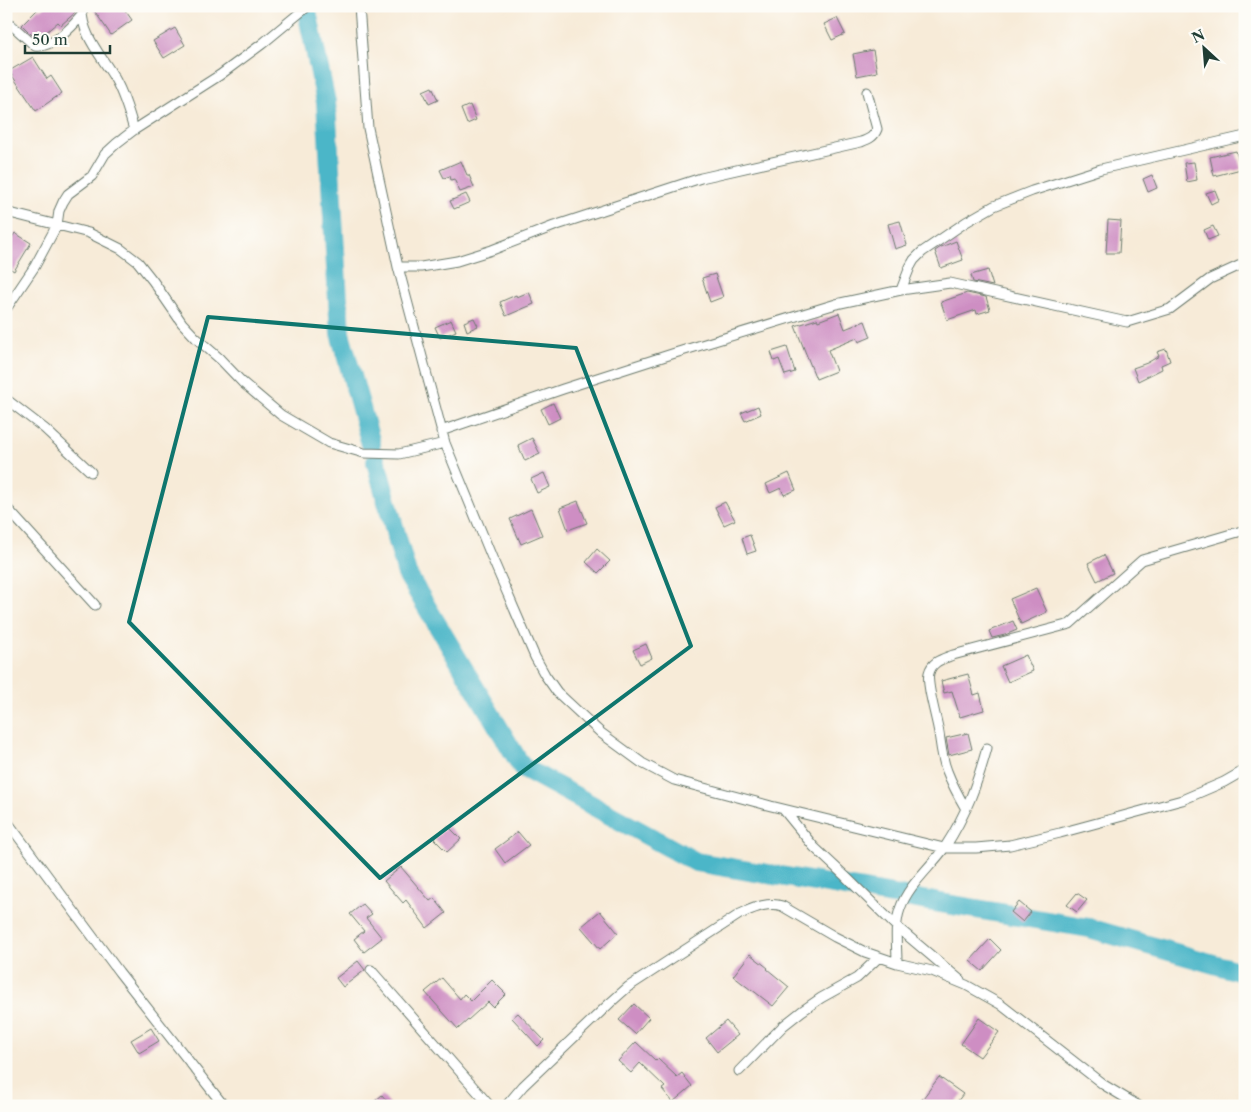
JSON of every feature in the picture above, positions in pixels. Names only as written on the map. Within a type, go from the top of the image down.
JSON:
[{"type":"street","points":[[82,6],[81,16],[84,27],[115,80],[126,103],[134,130]]},
{"type":"street","points":[[6,309],[35,266],[58,225],[59,211],[68,194],[92,176],[105,154],[134,130],[220,75],[262,44],[308,6]]},
{"type":"street","points":[[359,6],[368,128],[398,267],[441,431],[493,560],[535,656],[557,692],[601,733],[642,763],[674,780],[706,790],[944,848],[1010,845],[1060,833],[1182,800],[1224,782],[1245,770]]},
{"type":"street","points":[[6,20],[35,46],[40,47],[62,35],[81,16]]},
{"type":"street","points":[[398,267],[421,267],[456,261],[492,250],[554,226],[701,178],[861,142],[875,134],[877,128],[867,92]]},
{"type":"street","points":[[901,290],[910,267],[922,252],[966,222],[994,206],[1032,191],[1101,169],[1245,136]]},
{"type":"street","points":[[6,212],[89,233],[121,249],[138,262],[182,323],[242,382],[281,415],[329,444],[364,453],[399,454],[445,443]]},
{"type":"street","points":[[441,431],[675,353],[836,304],[901,290],[950,283],[1127,322],[1170,309],[1210,279],[1245,263]]},
{"type":"street","points":[[6,399],[45,429],[91,472]]},
{"type":"street","points":[[6,507],[94,605]]},
{"type":"street","points":[[966,809],[946,770],[928,683],[928,673],[932,665],[953,655],[1070,624],[1142,560],[1245,530]]},
{"type":"street","points":[[898,963],[896,926],[899,910],[908,893],[944,848],[966,809],[978,780],[987,748]]},
{"type":"street","points":[[783,809],[814,847],[896,926],[966,985]]},
{"type":"street","points":[[6,820],[119,972],[224,1106]]},
{"type":"street","points":[[506,1106],[523,1086],[628,987],[740,914],[775,903],[865,952],[932,972],[966,985],[1000,1004],[1104,1085],[1139,1106]]},
{"type":"street","points":[[739,1071],[783,1026],[821,998],[857,978],[879,957]]},
{"type":"street","points":[[371,970],[490,1106]]},
{"type":"highlighted area","points":[[208,317],[576,348],[691,646],[380,878],[129,622]]},
{"type":"building","points":[[45,6],[76,6],[76,12],[61,25],[58,22],[37,40],[22,25],[39,8],[41,10]]},
{"type":"building","points":[[91,6],[122,6],[132,20],[111,35]]},
{"type":"building","points":[[837,18],[845,34],[832,40],[824,24]]},
{"type":"building","points":[[175,28],[185,45],[164,58],[153,41]]},
{"type":"building","points":[[873,50],[877,72],[857,76],[853,54]]},
{"type":"building","points":[[33,57],[47,79],[51,76],[62,93],[36,111],[9,71]]},
{"type":"building","points":[[432,87],[438,100],[429,104],[423,91]]},
{"type":"building","points":[[470,105],[476,120],[467,124],[461,109]]},
{"type":"building","points":[[1236,151],[1241,169],[1214,176],[1210,157]]},
{"type":"building","points":[[461,161],[474,187],[460,192],[454,179],[451,180],[450,176],[444,178],[440,170]]},
{"type":"building","points":[[1194,162],[1197,180],[1187,182],[1184,163]]},
{"type":"building","points":[[1152,175],[1157,188],[1148,192],[1143,179]]},
{"type":"building","points":[[1215,190],[1219,200],[1211,204],[1206,193]]},
{"type":"building","points":[[466,194],[470,202],[454,209],[450,201]]},
{"type":"building","points":[[1108,220],[1121,221],[1119,253],[1106,253]]},
{"type":"building","points":[[900,221],[907,245],[895,249],[888,224]]},
{"type":"building","points":[[1213,226],[1218,236],[1208,240],[1204,230]]},
{"type":"building","points":[[15,233],[31,243],[14,271],[6,266],[6,246]]},
{"type":"building","points":[[956,241],[963,260],[941,268],[935,251]]},
{"type":"building","points":[[988,270],[993,286],[973,282],[971,275]]},
{"type":"building","points":[[715,274],[723,297],[710,302],[702,278]]},
{"type":"building","points":[[529,292],[534,304],[506,316],[500,302]]},
{"type":"building","points":[[967,293],[986,297],[990,310],[977,314],[976,310],[947,320],[941,302]]},
{"type":"building","points":[[839,313],[845,329],[865,321],[871,337],[859,342],[857,338],[828,350],[836,371],[816,379],[795,326],[817,319],[818,321]]},
{"type":"building","points":[[474,318],[478,326],[467,331],[464,322]]},
{"type":"building","points":[[451,320],[456,331],[440,338],[435,327]]},
{"type":"building","points":[[787,347],[795,372],[785,375],[779,359],[774,361],[771,352]]},
{"type":"building","points":[[1166,349],[1170,361],[1161,365],[1162,369],[1138,381],[1133,368],[1147,363],[1159,356],[1157,352]]},
{"type":"building","points":[[553,403],[560,418],[548,424],[541,409]]},
{"type":"building","points":[[758,406],[761,414],[745,421],[741,413]]},
{"type":"building","points":[[532,438],[540,454],[525,461],[518,445]]},
{"type":"building","points":[[544,473],[550,487],[537,493],[531,479]]},
{"type":"building","points":[[789,473],[796,490],[784,495],[781,488],[770,493],[766,484]]},
{"type":"building","points":[[578,501],[587,523],[568,530],[560,508]]},
{"type":"building","points":[[725,502],[735,520],[724,525],[715,507]]},
{"type":"building","points":[[531,509],[542,535],[521,544],[510,519]]},
{"type":"building","points":[[750,535],[756,551],[747,554],[742,538]]},
{"type":"building","points":[[597,549],[610,561],[598,573],[586,562]]},
{"type":"building","points":[[1104,555],[1113,573],[1097,581],[1088,563]]},
{"type":"building","points":[[1036,588],[1047,612],[1021,624],[1010,599]]},
{"type":"building","points":[[1013,621],[1017,630],[992,638],[989,631]]},
{"type":"building","points":[[646,644],[652,658],[640,664],[633,650]]},
{"type":"building","points":[[1026,655],[1033,671],[1008,682],[1001,666]]},
{"type":"building","points":[[968,674],[974,695],[980,693],[984,710],[960,717],[952,691],[944,693],[941,681]]},
{"type":"building","points":[[968,733],[972,749],[949,755],[946,738]]},
{"type":"building","points":[[448,826],[461,839],[447,852],[434,839]]},
{"type":"building","points":[[518,832],[529,845],[505,863],[495,849]]},
{"type":"building","points":[[401,867],[430,901],[434,898],[446,913],[427,928],[406,900],[403,903],[384,881]]},
{"type":"building","points":[[1077,893],[1087,900],[1077,912],[1067,905]]},
{"type":"building","points":[[1019,902],[1031,912],[1023,922],[1011,912]]},
{"type":"building","points":[[363,904],[372,914],[366,918],[382,938],[364,952],[354,939],[364,931],[350,914]]},
{"type":"building","points":[[600,911],[618,933],[600,949],[581,927]]},
{"type":"building","points":[[990,939],[1001,950],[982,971],[970,961]]},
{"type":"building","points":[[750,954],[789,987],[773,1006],[733,976]]},
{"type":"building","points":[[358,961],[365,970],[343,987],[336,978]]},
{"type":"building","points":[[442,978],[460,999],[464,994],[471,1001],[492,980],[506,994],[493,1007],[488,1002],[458,1029],[425,992]]},
{"type":"building","points":[[634,1004],[649,1018],[635,1034],[619,1020]]},
{"type":"building","points":[[518,1013],[544,1040],[538,1046],[512,1018]]},
{"type":"building","points":[[979,1018],[999,1032],[980,1057],[961,1044]]},
{"type":"building","points":[[726,1021],[738,1035],[717,1052],[706,1038]]},
{"type":"building","points":[[151,1028],[159,1041],[139,1053],[131,1040]]},
{"type":"building","points":[[636,1042],[677,1077],[682,1073],[692,1086],[673,1102],[662,1089],[665,1087],[640,1063],[631,1073],[618,1061]]},
{"type":"building","points":[[939,1077],[963,1094],[954,1106],[917,1106]]},
{"type":"building","points":[[382,1095],[391,1106],[369,1106]]},
{"type":"waterway","points":[[306,6],[326,102],[340,333],[371,444]]},
{"type":"waterway","points":[[376,462],[407,574],[522,767],[696,862],[1089,928],[1245,973]]}]
